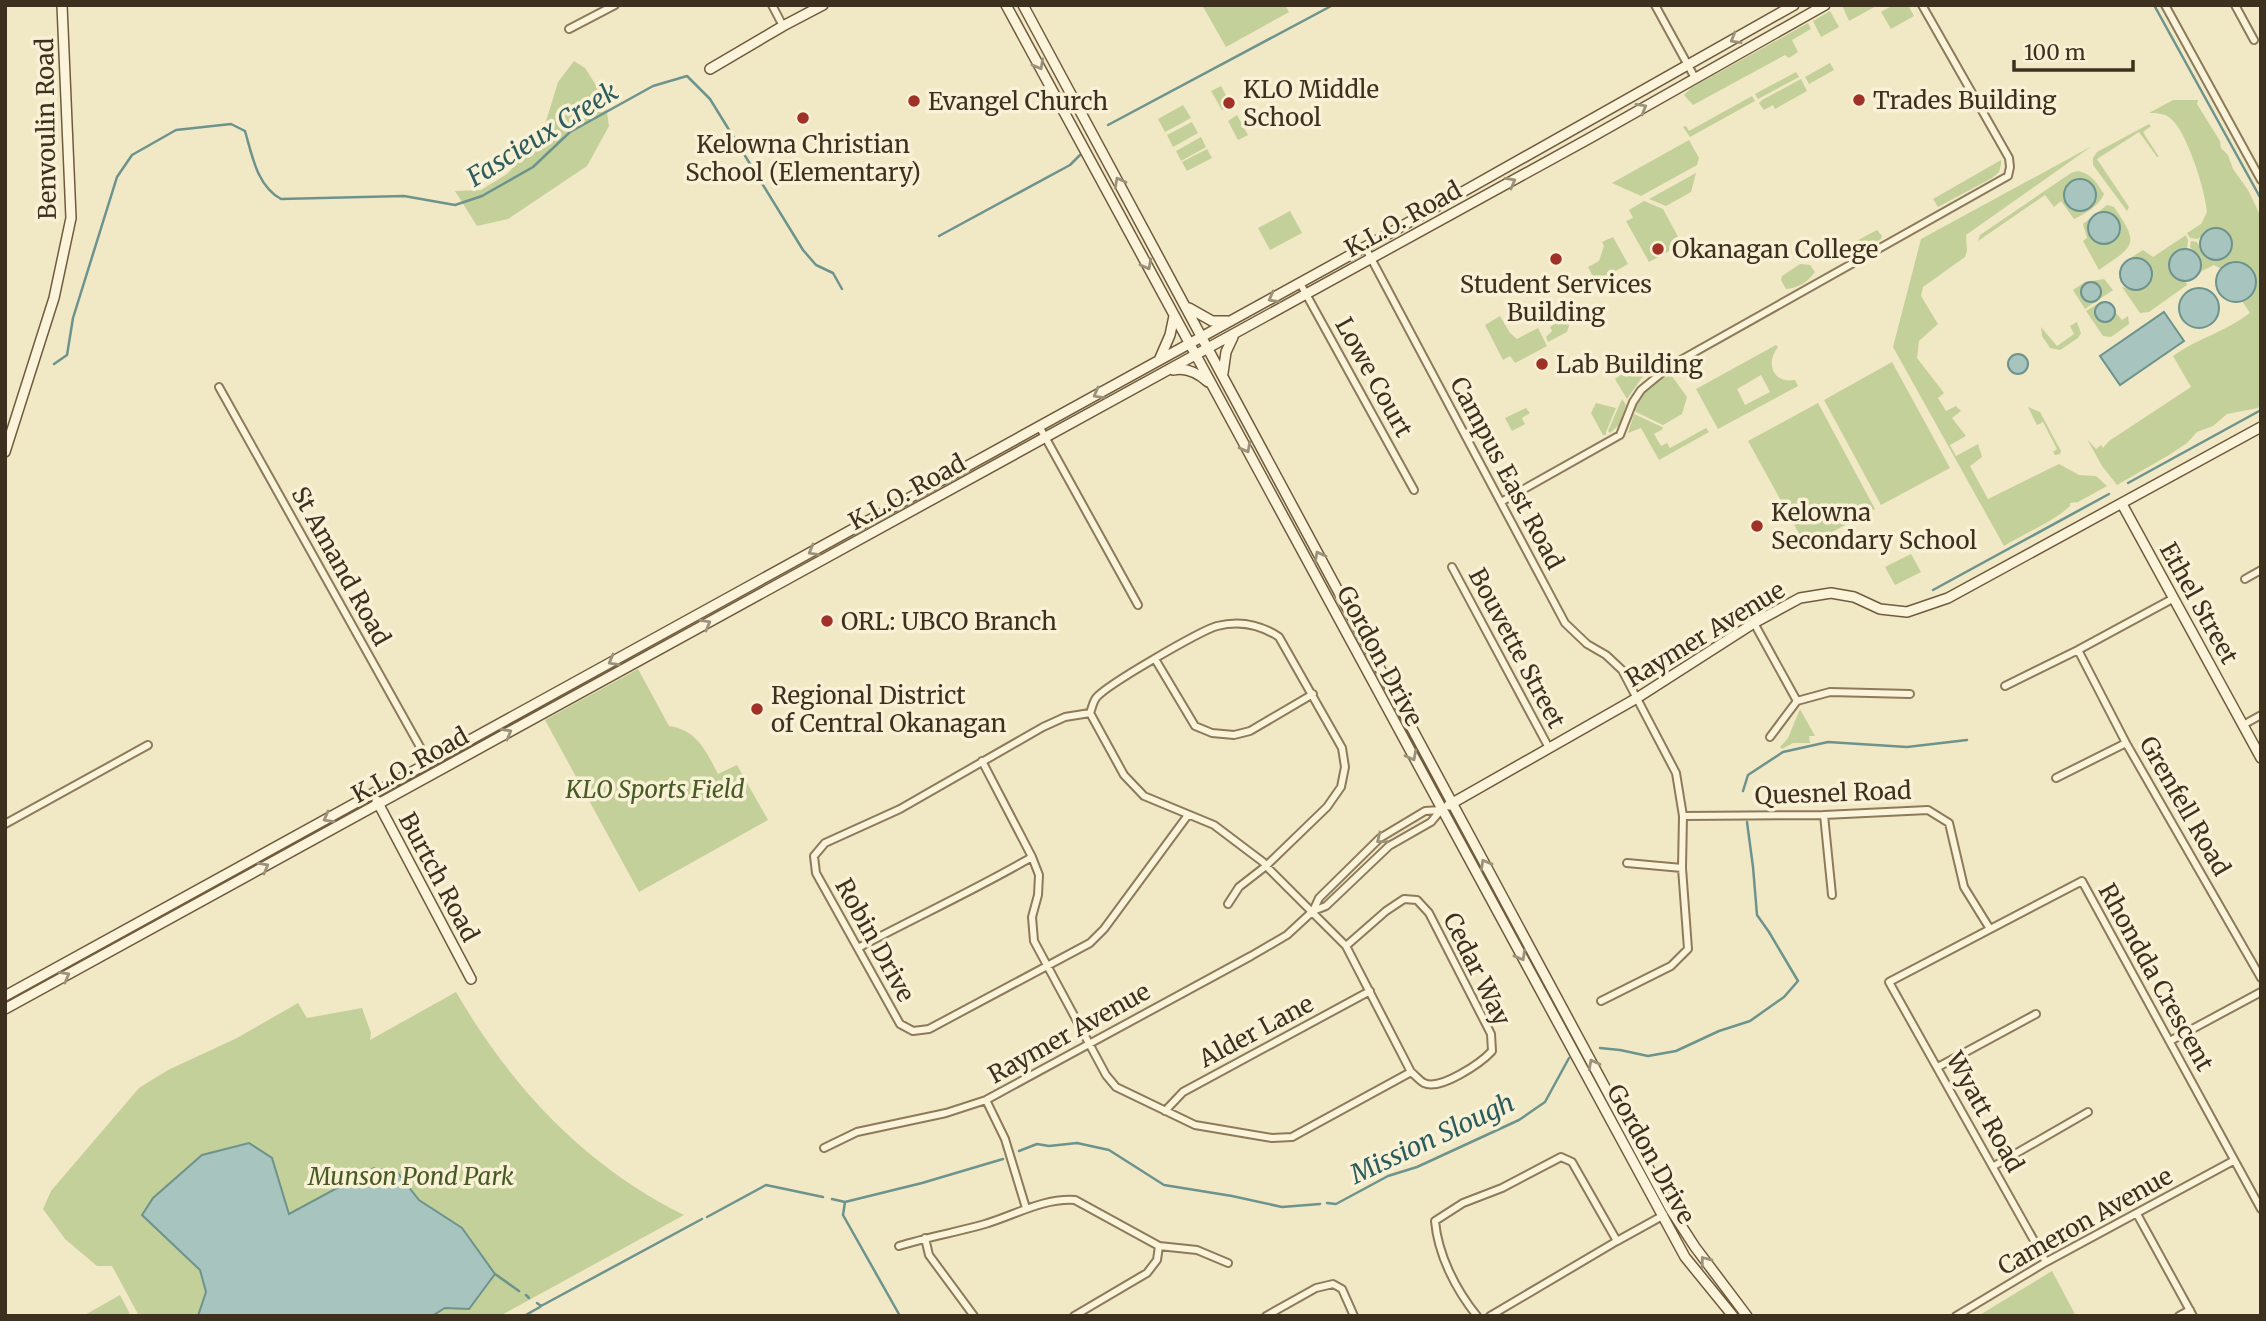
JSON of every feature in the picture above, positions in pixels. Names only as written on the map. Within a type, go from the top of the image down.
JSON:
[{"type":"main road","name":"Benvoulin Road","points":[[5,452],[54,298],[71,218],[62,5]]},
{"type":"main road","points":[[710,69],[823,5]]},
{"type":"main road","name":"Gordon Drive","points":[[1006,5],[1441,810],[1667,1213],[1747,1316]]},
{"type":"main road","name":"Gordon Drive","points":[[1023,5],[1452,803],[1667,1213],[1685,1257],[1733,1316]]},
{"type":"main road","name":"K.L.O. Road","points":[[5,996],[1190,344],[1794,5]]},
{"type":"main road","name":"K.L.O. Road","points":[[5,1009],[1306,295],[1825,5]]},
{"type":"main road","points":[[1187,307],[1212,321],[1232,320]]},
{"type":"main road","points":[[1158,361],[1170,335],[1174,314]]},
{"type":"main road","points":[[1224,375],[1223,363],[1228,343],[1236,333]]},
{"type":"main road","points":[[1164,372],[1186,370],[1203,377],[1214,388]]},
{"type":"main road","name":"Raymer Avenue","points":[[1441,810],[1637,698],[1754,623],[1800,598],[1831,593],[1854,597],[1880,610],[1908,612],[1948,598],[2261,427]]},
{"type":"main road","name":"Ethel Street","points":[[2122,504],[2261,758]]},
{"type":"main road","name":"Burtch Road","points":[[373,794],[471,979]]},
{"type":"street","points":[[569,29],[615,5]]},
{"type":"street","points":[[772,5],[783,26]]},
{"type":"street","points":[[1655,5],[1695,78]]},
{"type":"street","points":[[1501,502],[1620,435],[1633,402],[1659,373],[2008,176],[2009,158],[1922,5]]},
{"type":"street","points":[[2165,5],[2261,180]]},
{"type":"street","points":[[2235,5],[2254,40]]},
{"type":"street","name":"Campus East Road","points":[[1365,247],[1565,623],[1587,644],[1606,655],[1622,670],[1676,773],[1683,816],[1682,868],[1688,949],[1671,966],[1601,1001]]},
{"type":"street","name":"Lowe Court","points":[[1300,283],[1414,490]]},
{"type":"street","name":"St Amand Road","points":[[219,387],[429,763]]},
{"type":"street","points":[[1039,426],[1138,605]]},
{"type":"street","name":"Bouvette Street","points":[[1452,567],[1549,748]]},
{"type":"street","points":[[2245,579],[2261,570]]},
{"type":"street","points":[[2005,686],[2078,650],[2174,597]]},
{"type":"street","points":[[982,761],[1040,875],[1032,917],[1034,941],[1106,1075],[1116,1087],[1195,1125],[1272,1138],[1292,1137],[1411,1072],[1346,946],[1266,866],[1214,825],[1144,796],[1124,775],[1090,713],[1095,699],[1110,684],[1216,626],[1239,623],[1263,626],[1279,637],[1313,694],[1342,748],[1345,767],[1340,787],[1327,807],[1266,866],[1239,887],[1228,904]]},
{"type":"street","points":[[1754,623],[1797,701]]},
{"type":"street","name":"Grenfell Road","points":[[2078,650],[2126,743],[2261,978]]},
{"type":"street","points":[[1156,659],[1195,726],[1212,733],[1234,735],[1250,731],[1313,694]]},
{"type":"street","points":[[1770,737],[1797,701],[1830,692],[1910,694]]},
{"type":"street","name":"Robin Drive","points":[[1090,713],[1065,717],[900,809],[825,843],[814,856],[816,873],[900,1024],[913,1031],[929,1029],[1090,943],[1104,929],[1188,815]]},
{"type":"street","points":[[2243,725],[2261,715]]},
{"type":"street","points":[[2056,778],[2126,743]]},
{"type":"street","points":[[5,824],[148,745]]},
{"type":"street","name":"Raymer Avenue","points":[[1313,911],[1319,898],[1380,838],[1425,811],[1441,810]]},
{"type":"street","name":"Raymer Avenue","points":[[824,1149],[857,1132],[946,1113],[986,1100],[1263,949],[1287,935],[1313,911],[1326,906],[1389,846],[1431,822],[1441,810]]},
{"type":"street","name":"Quesnel Road","points":[[1683,816],[1824,815],[1928,810],[1949,823],[1964,887],[1990,929]]},
{"type":"street","points":[[1824,815],[1832,895]]},
{"type":"street","points":[[858,948],[930,909],[977,889],[1032,857]]},
{"type":"street","points":[[1627,863],[1682,868]]},
{"type":"street","name":"Rhondda Crescent","points":[[1889,982],[2081,881],[2261,1209]]},
{"type":"street","name":"Cedar Way","points":[[1346,946],[1404,899],[1417,900],[1429,913],[1491,1034],[1492,1051],[1482,1062],[1437,1085],[1424,1084],[1411,1072]]},
{"type":"street","name":"Wyatt Road","points":[[1889,982],[2046,1262]]},
{"type":"street","name":"Alder Lane","points":[[1165,1111],[1183,1092],[1370,990]]},
{"type":"street","points":[[2170,1041],[2261,992]]},
{"type":"street","points":[[1938,1067],[2036,1014]]},
{"type":"street","points":[[986,1100],[1005,1139],[1026,1208]]},
{"type":"street","points":[[1994,1166],[2088,1112]]},
{"type":"street","points":[[1477,1316],[1465,1301],[1447,1267],[1436,1234],[1435,1222],[1463,1203],[1503,1188],[1561,1157],[1572,1162],[1617,1241]]},
{"type":"street","name":"Cameron Avenue","points":[[1956,1316],[2046,1262],[2233,1161]]},
{"type":"street","points":[[899,1246],[986,1223],[1059,1199],[1075,1200],[1159,1246],[1197,1250],[1228,1263]]},
{"type":"street","points":[[1490,1316],[1667,1213]]},
{"type":"street","points":[[2137,1214],[2192,1313],[2179,1316]]},
{"type":"street","points":[[925,1238],[929,1255],[974,1316]]},
{"type":"street","points":[[1074,1316],[1147,1273],[1157,1260],[1159,1246]]},
{"type":"street","points":[[1266,1316],[1316,1288],[1333,1284],[1342,1289],[1354,1316]]},
{"type":"green space","points":[[1202,5],[1285,5],[1289,12],[1226,47]]},
{"type":"green space","points":[[1842,5],[1878,5],[1849,21]]},
{"type":"green space","points":[[1893,5],[1908,5],[1914,16],[1891,29],[1881,12]]},
{"type":"green space","points":[[1830,11],[1839,27],[1821,37],[1813,21]]},
{"type":"green space","points":[[1808,23],[1811,29],[1792,40],[1798,52],[1789,58],[1785,55],[1693,105],[1684,95],[1691,88]]},
{"type":"green space","points":[[574,61],[585,68],[605,99],[609,126],[587,166],[508,219],[477,226],[455,191],[481,190],[507,174],[529,150],[544,128],[558,82]]},
{"type":"green space","points":[[1830,63],[1834,70],[1809,84],[1805,77]]},
{"type":"green space","points":[[1796,72],[1799,77],[1758,99],[1755,94]]},
{"type":"green space","points":[[1801,79],[1807,91],[1775,109],[1773,105],[1764,110],[1759,103],[1762,100]]},
{"type":"green space","points":[[1221,86],[1231,105],[1222,110],[1211,91]]},
{"type":"green space","points":[[1752,96],[1755,101],[1690,137],[1683,127],[1686,126],[1689,131]]},
{"type":"green space","points":[[2173,100],[2198,100],[2197,104],[2261,217],[2261,404],[2258,408],[2227,414],[2213,426],[2197,432],[2187,443],[2169,455],[2117,485],[2102,466],[2087,439],[2096,449],[2101,445],[2103,448],[2109,441],[2191,387],[2173,356],[2250,313],[2242,301],[2246,299],[2252,270],[2241,262],[2221,269],[2214,265],[2200,272],[2200,258],[2190,247],[2191,241],[2197,242],[2207,258],[2222,260],[2229,253],[2232,241],[2223,229],[2198,239],[2190,238],[2187,233],[2201,224],[2207,212],[2199,176],[2189,148],[2176,125],[2165,115],[2149,113]]},
{"type":"green space","points":[[1183,105],[1191,118],[1165,132],[1158,119]]},
{"type":"green space","points":[[1237,115],[1248,135],[1238,140],[1228,121]]},
{"type":"green space","points":[[1192,122],[1198,133],[1173,147],[1167,135]]},
{"type":"green space","points":[[2149,124],[2151,126],[2143,132],[2159,157],[2139,132],[2097,159],[2129,207],[2127,211],[2093,165],[2093,158],[2097,152]]},
{"type":"green space","points":[[1201,137],[1206,147],[1181,161],[1176,151]]},
{"type":"green space","points":[[1689,140],[1699,158],[1697,165],[1641,196],[1612,183]]},
{"type":"green space","points":[[2092,146],[1966,235],[1965,257],[1923,287],[1921,296],[1938,324],[1919,341],[1917,358],[1944,393],[1938,398],[1946,411],[1956,406],[1961,411],[1952,418],[1966,436],[1950,445],[1956,456],[1978,444],[1982,457],[1970,466],[1988,499],[2059,464],[2079,475],[2096,476],[2107,486],[2078,502],[2070,503],[2070,506],[2055,517],[2004,546],[1893,347],[1921,239]]},
{"type":"green space","points":[[1207,149],[1212,158],[1187,171],[1182,162]]},
{"type":"green space","points":[[2001,160],[1999,172],[1992,178],[1938,207],[1933,199]]},
{"type":"green space","points":[[2078,171],[2087,174],[2104,194],[2092,209],[2074,219],[2061,201],[2054,207],[2045,195],[1978,241],[1980,235],[2071,173]],"holes":[[[2087,180],[2095,187],[2086,210],[2076,211],[2067,205],[2064,195],[2067,185]]]},
{"type":"green space","points":[[1696,173],[1691,192],[1666,206],[1649,199]]},
{"type":"green space","points":[[1644,201],[1663,209],[1682,244],[1649,262],[1626,221],[1633,218],[1629,210]]},
{"type":"green space","points":[[2107,205],[2114,207],[2128,229],[2130,243],[2120,255],[2099,270],[2083,241],[2087,238],[2083,224]],"holes":[[[2111,213],[2119,221],[2121,232],[2088,229],[2091,219]]]},
{"type":"green space","points":[[1290,211],[1302,233],[1270,250],[1258,228]]},
{"type":"green space","points":[[1877,230],[1882,236],[1881,239],[1850,257],[1837,259],[1834,253]]},
{"type":"green space","points":[[2186,235],[2187,249],[2181,249],[2169,271],[2187,285],[2149,312],[2140,313],[2122,287],[2136,290],[2146,287],[2152,278],[2152,272],[2144,262],[2129,259],[2143,250],[2153,257]]},
{"type":"green space","points":[[1613,237],[1628,264],[1596,282],[1588,267],[1599,261],[1604,246],[1602,242]]},
{"type":"green space","points":[[1800,264],[1810,265],[1815,272],[1802,284],[1786,289],[1781,280],[1782,276]]},
{"type":"green space","points":[[2104,279],[2113,290],[2085,309],[2073,290],[2085,282]]},
{"type":"green space","points":[[2099,303],[2096,316],[2101,321],[2110,321],[2116,313],[2122,320],[2128,316],[2129,324],[2111,337],[2103,336],[2086,311]]},
{"type":"green space","points":[[1568,314],[1571,319],[1567,332],[1548,342],[1546,337],[1552,331],[1550,327]]},
{"type":"green space","points":[[1500,316],[1517,339],[1538,328],[1547,346],[1515,363],[1510,356],[1503,360],[1485,325]]},
{"type":"green space","points":[[2077,322],[2081,333],[2078,338],[2060,350],[2050,348],[2042,336],[2041,327],[2057,346],[2074,334],[2070,326]]},
{"type":"green space","points":[[1776,345],[1778,347],[1772,359],[1773,371],[1781,379],[1795,380],[1798,386],[1718,429],[1696,389]],"holes":[[[1761,375],[1770,392],[1745,405],[1737,389]]]},
{"type":"green space","points":[[1657,358],[1659,362],[1641,379],[1627,399],[1615,379],[1638,363],[1641,367]]},
{"type":"green space","points":[[1892,362],[1950,468],[1881,505],[1824,400]]},
{"type":"green space","points":[[1671,375],[1687,397],[1682,414],[1663,425],[1636,412],[1648,388]]},
{"type":"green space","points":[[1622,399],[1626,405],[1619,425],[1610,433],[1608,431]]},
{"type":"green space","points":[[1596,403],[1616,408],[1606,435],[1603,435],[1591,413]]},
{"type":"green space","points":[[1818,403],[1875,509],[1806,546],[1748,441]]},
{"type":"green space","points":[[2028,407],[2040,412],[2061,451],[2060,454],[2055,455],[2053,452],[2057,449],[2043,422],[2037,425]]},
{"type":"green space","points":[[1526,408],[1530,413],[1522,418],[1525,424],[1512,431],[1505,418]]},
{"type":"green space","points":[[1634,414],[1662,427],[1663,429],[1654,434],[1661,446],[1667,443],[1670,448],[1706,428],[1709,432],[1659,460],[1641,428],[1628,433]]},
{"type":"green space","points":[[1911,554],[1921,572],[1895,585],[1885,567]]},
{"type":"green space","name":"KLO Sports Field","points":[[638,669],[669,726],[679,728],[694,737],[705,750],[718,774],[737,765],[768,820],[639,892],[545,720]]},
{"type":"green space","points":[[1800,709],[1815,736],[1809,736],[1810,743],[1793,743],[1782,749],[1780,747],[1788,738]]},
{"type":"green space","name":"Munson Pond Park","points":[[456,992],[501,1060],[554,1121],[614,1173],[684,1215],[500,1316],[139,1316],[112,1266],[97,1266],[65,1239],[43,1209],[51,1191],[139,1088],[168,1070],[237,1038],[298,1003],[307,1018],[362,1008],[371,1033],[370,1040]]},
{"type":"green space","points":[[2052,1271],[2076,1316],[1978,1316]]},
{"type":"green space","points":[[120,1295],[131,1316],[83,1316]]},
{"type":"water","points":[[2080,179],[2092,183],[2096,195],[2092,207],[2080,211],[2068,207],[2064,195],[2068,183]]},
{"type":"water","points":[[2104,212],[2116,216],[2120,228],[2116,240],[2104,244],[2092,240],[2088,228],[2092,216]]},
{"type":"water","points":[[2216,228],[2228,232],[2232,244],[2228,256],[2216,260],[2204,256],[2200,244],[2204,232]]},
{"type":"water","points":[[2185,249],[2197,253],[2201,265],[2197,277],[2185,281],[2173,277],[2169,265],[2173,253]]},
{"type":"water","points":[[2136,258],[2148,262],[2152,274],[2148,286],[2136,290],[2124,286],[2120,274],[2124,262]]},
{"type":"water","points":[[2236,262],[2250,268],[2256,282],[2250,296],[2236,302],[2222,296],[2216,282],[2222,268]]},
{"type":"water","points":[[2091,282],[2098,285],[2101,292],[2098,299],[2091,302],[2084,299],[2081,292],[2084,285]]},
{"type":"water","points":[[2199,288],[2213,294],[2219,308],[2213,322],[2199,328],[2185,322],[2179,308],[2185,294]]},
{"type":"water","points":[[2105,302],[2112,305],[2115,312],[2112,319],[2105,322],[2098,319],[2095,312],[2098,305]]},
{"type":"water","points":[[2164,312],[2184,341],[2120,385],[2100,356]]},
{"type":"water","points":[[2018,354],[2025,357],[2028,364],[2025,371],[2018,374],[2011,371],[2008,364],[2011,357]]},
{"type":"water","points":[[249,1143],[272,1158],[289,1214],[374,1168],[397,1172],[419,1200],[462,1228],[495,1274],[469,1309],[445,1308],[432,1316],[198,1316],[206,1292],[200,1270],[142,1215],[153,1198],[202,1155]]},
{"type":"waterway","name":"Fascieux Creek","points":[[1108,125],[1333,5]]},
{"type":"waterway","name":"Mission Slough","points":[[2154,5],[2261,199]]},
{"type":"waterway","name":"Fascieux Creek","points":[[54,364],[67,355],[73,318],[117,177],[132,155],[176,130],[231,124],[245,131],[261,178],[281,199],[404,196],[455,205],[482,196],[533,167],[570,132],[653,86],[687,76],[710,99],[803,250],[816,265],[833,273],[842,289]]},
{"type":"waterway","name":"Fascieux Creek","points":[[939,236],[1070,165],[1080,155]]},
{"type":"waterway","name":"Mission Slough","points":[[2128,483],[2261,410]]},
{"type":"waterway","name":"Mission Slough","points":[[1933,590],[2109,494]]},
{"type":"waterway","name":"Mission Slough","points":[[1743,791],[1748,775],[1783,752],[1828,742],[1907,747],[1967,740]]},
{"type":"waterway","name":"Mission Slough","points":[[1600,1048],[1648,1056],[1676,1051],[1719,1031],[1750,1021],[1784,997],[1798,981],[1757,915],[1747,822]]},
{"type":"waterway","name":"Mission Slough","points":[[1327,1203],[1336,1204],[1388,1176],[1417,1167],[1519,1120],[1545,1102],[1569,1058]]},
{"type":"waterway","name":"Mission Slough","points":[[1019,1151],[1037,1144],[1049,1146],[1077,1143],[1109,1150],[1164,1185],[1282,1207],[1320,1204]]},
{"type":"waterway","name":"Mission Slough","points":[[832,1199],[845,1202],[1003,1159]]},
{"type":"waterway","name":"Mission Slough","points":[[707,1217],[766,1185],[823,1197]]},
{"type":"waterway","points":[[845,1202],[843,1215],[900,1316]]},
{"type":"waterway","name":"Mission Slough","points":[[537,1303],[541,1306],[702,1219]]},
{"type":"waterway","name":"Mission Slough","points":[[495,1274],[519,1291]]},
{"type":"waterway","name":"Mission Slough","points":[[526,1295],[529,1298]]},
{"type":"waterway","name":"Mission Slough","points":[[524,1316],[540,1307]]},
{"type":"place","name":"Trades Building","points":[[1859,100]]},
{"type":"place","name":"Evangel Church","points":[[914,101]]},
{"type":"place","name":"KLO Middle School","points":[[1229,103]]},
{"type":"place","name":"Kelowna Christian School (Elementary)","points":[[803,118]]},
{"type":"place","name":"Okanagan College","points":[[1658,249]]},
{"type":"place","name":"Student Services Building","points":[[1556,259]]},
{"type":"place","name":"Lab Building","points":[[1542,364]]},
{"type":"place","name":"Kelowna Secondary School","points":[[1757,526]]},
{"type":"place","name":"ORL: UBCO Branch","points":[[827,621]]},
{"type":"place","name":"Regional District of Central Okanagan","points":[[757,709]]}]
